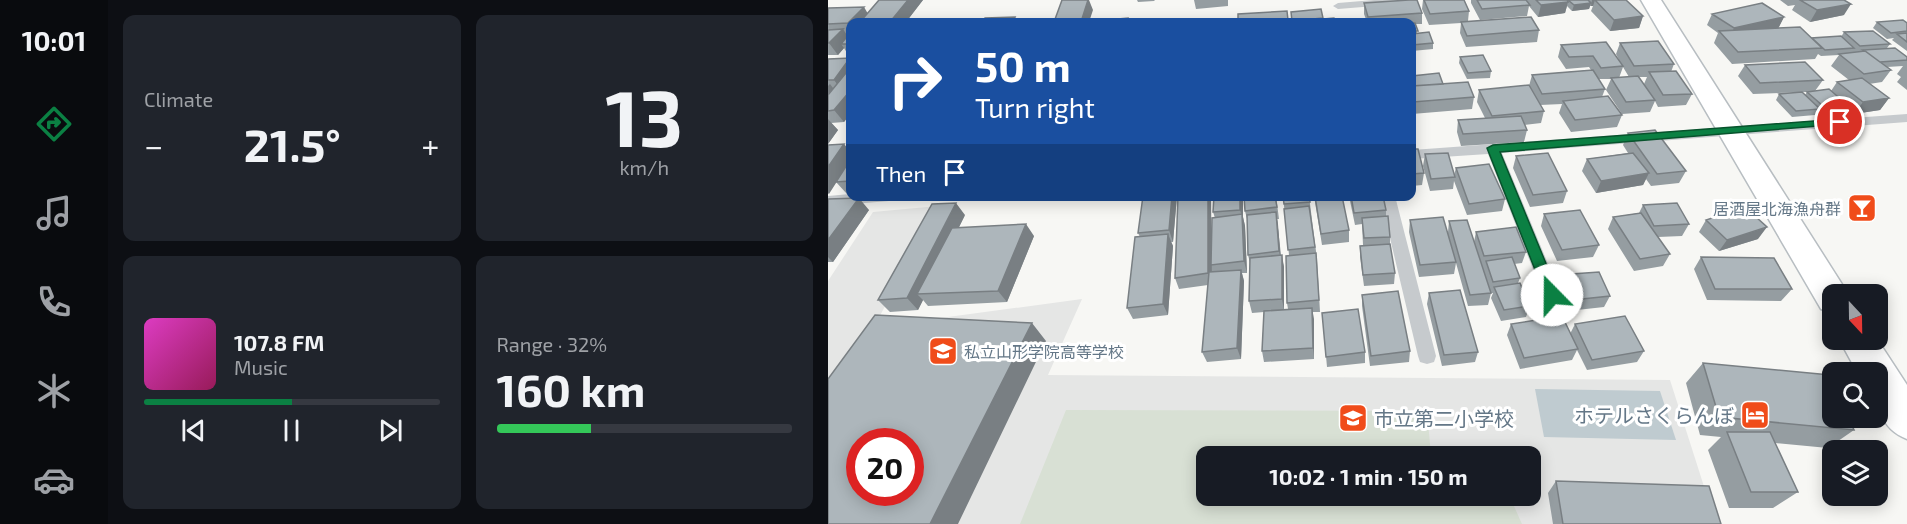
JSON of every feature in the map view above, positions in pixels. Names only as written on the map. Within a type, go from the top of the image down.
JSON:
[{"type":"street","points":[[1651,0],[1824,284]]},
{"type":"street","points":[[1888,389],[1907,420]]},
{"type":"lane","points":[[1338,7],[1413,0]]},
{"type":"lane","points":[[1416,155],[1907,117]]},
{"type":"lane","points":[[1493,148],[1552,295]]},
{"type":"lane","points":[[828,201],[846,200]]},
{"type":"lane","points":[[1388,201],[1427,356]]},
{"type":"shaded area","name":"市立第二小学校","points":[[938,206],[874,327],[1082,299],[1048,375],[1670,380],[1716,524],[828,524],[828,281],[873,212]]},
{"type":"shaded area","points":[[1535,389],[1660,391],[1676,440],[1544,437]]},
{"type":"shaded area","points":[[1066,410],[1427,411],[1430,446],[1196,446],[1196,506],[1514,506],[1522,524],[1020,524]]},
{"type":"building","points":[[879,0],[908,0],[893,18],[863,18]]},
{"type":"building","points":[[1062,0],[1088,0],[1082,18],[1055,18]]},
{"type":"building","points":[[1417,0],[1422,13],[1368,17],[1364,3]]},
{"type":"building","points":[[1424,0],[1464,0],[1469,11],[1430,14]]},
{"type":"building","points":[[1477,0],[1526,0],[1530,5],[1482,9]]},
{"type":"building","points":[[1536,0],[1567,0],[1568,2],[1541,5]]},
{"type":"building","points":[[1568,0],[1588,0],[1591,3],[1574,5]]},
{"type":"building","points":[[1595,0],[1626,0],[1643,16],[1614,20]]},
{"type":"building","points":[[1800,0],[1844,0],[1851,4],[1817,10]]},
{"type":"building","points":[[1762,3],[1784,17],[1734,28],[1712,14]]},
{"type":"building","points":[[864,7],[853,18],[846,18],[846,23],[828,24],[828,8]]},
{"type":"building","points":[[1321,9],[1323,18],[1292,18],[1291,12]]},
{"type":"building","points":[[1287,11],[1288,18],[1238,18],[1238,14]]},
{"type":"building","points":[[1531,17],[1539,30],[1467,36],[1461,22]]},
{"type":"building","points":[[1903,20],[1907,23],[1907,31],[1891,33],[1877,22]]},
{"type":"building","points":[[1800,27],[1822,48],[1738,52],[1719,31]]},
{"type":"building","points":[[843,29],[829,43],[828,43],[828,30]]},
{"type":"building","points":[[1873,31],[1890,44],[1860,46],[1844,32]]},
{"type":"building","points":[[1429,32],[1433,43],[1416,45],[1416,34]]},
{"type":"building","points":[[1907,33],[1907,42],[1897,34]]},
{"type":"building","points":[[1841,36],[1854,48],[1825,50],[1812,38]]},
{"type":"building","points":[[1658,41],[1674,64],[1634,66],[1620,43]]},
{"type":"building","points":[[1606,42],[1623,66],[1601,68],[1593,56],[1569,57],[1561,45]]},
{"type":"building","points":[[1895,48],[1907,57],[1907,60],[1880,62],[1863,50]]},
{"type":"building","points":[[1865,51],[1891,70],[1864,74],[1839,54]]},
{"type":"building","points":[[1483,55],[1491,71],[1468,73],[1460,57]]},
{"type":"building","points":[[846,58],[846,64],[834,80],[828,80],[828,59]]},
{"type":"building","points":[[1805,62],[1823,80],[1760,83],[1745,65]]},
{"type":"building","points":[[1593,70],[1605,89],[1542,94],[1532,75]]},
{"type":"building","points":[[1676,71],[1692,94],[1663,95],[1649,72]]},
{"type":"building","points":[[846,73],[846,96],[834,110],[828,111],[828,95]]},
{"type":"building","points":[[1439,73],[1443,84],[1416,86],[1416,76]]},
{"type":"building","points":[[1638,76],[1655,100],[1626,102],[1611,78]]},
{"type":"building","points":[[1862,78],[1889,98],[1863,102],[1837,82]]},
{"type":"building","points":[[1468,82],[1474,97],[1416,102],[1416,86]]},
{"type":"building","points":[[1529,85],[1544,111],[1492,116],[1479,90]]},
{"type":"building","points":[[1829,89],[1852,109],[1830,112],[1807,92]]},
{"type":"building","points":[[1802,92],[1820,109],[1796,111],[1779,94]]},
{"type":"building","points":[[1608,96],[1622,115],[1575,120],[1563,101]]},
{"type":"building","points":[[1521,116],[1527,130],[1463,134],[1458,120]]},
{"type":"building","points":[[1655,130],[1686,171],[1657,174],[1628,133]]},
{"type":"building","points":[[844,144],[828,167],[828,145]]},
{"type":"building","points":[[1416,149],[1418,149],[1424,173],[1416,174]]},
{"type":"building","points":[[1448,153],[1455,177],[1431,179],[1425,154]]},
{"type":"building","points":[[1548,153],[1567,191],[1533,195],[1516,156]]},
{"type":"building","points":[[1633,153],[1649,173],[1601,181],[1587,159]]},
{"type":"building","points":[[1489,164],[1505,199],[1469,204],[1456,168]]},
{"type":"building","points":[[846,166],[846,181],[836,182]]},
{"type":"building","points":[[846,198],[846,201],[857,201],[828,240],[828,199]]},
{"type":"building","points":[[1142,201],[1172,201],[1169,230],[1138,233]]},
{"type":"building","points":[[1178,201],[1208,201],[1208,273],[1175,278]]},
{"type":"building","points":[[1214,201],[1240,201],[1240,210],[1213,212]]},
{"type":"building","points":[[1244,201],[1276,201],[1277,207],[1245,211]]},
{"type":"building","points":[[1284,201],[1310,202],[1284,204]]},
{"type":"building","points":[[1316,201],[1343,201],[1349,230],[1321,234]]},
{"type":"building","points":[[1352,201],[1384,201],[1386,210],[1354,213]]},
{"type":"building","points":[[956,203],[907,298],[878,300],[932,204]]},
{"type":"building","points":[[1677,203],[1689,224],[1654,226],[1643,205]]},
{"type":"building","points":[[1309,206],[1315,247],[1288,250],[1284,209]]},
{"type":"building","points":[[1745,207],[1767,227],[1727,240],[1706,220]]},
{"type":"building","points":[[1580,210],[1599,245],[1562,250],[1544,214]]},
{"type":"building","points":[[1276,212],[1279,251],[1248,255],[1247,215]]},
{"type":"building","points":[[1641,213],[1670,254],[1640,259],[1613,217]]},
{"type":"building","points":[[1242,214],[1244,261],[1211,265],[1212,218]]},
{"type":"building","points":[[1388,216],[1390,237],[1364,238],[1362,218]]},
{"type":"building","points":[[1443,217],[1456,262],[1420,265],[1410,220]]},
{"type":"building","points":[[1467,220],[1491,293],[1470,295],[1449,221]]},
{"type":"building","points":[[1026,224],[998,291],[917,294],[952,228]]},
{"type":"building","points":[[1516,227],[1526,252],[1484,256],[1476,232]]},
{"type":"building","points":[[1168,234],[1163,304],[1127,308],[1135,237]]},
{"type":"building","points":[[1390,244],[1395,273],[1363,275],[1360,246]]},
{"type":"building","points":[[1316,253],[1319,300],[1287,303],[1286,256]]},
{"type":"building","points":[[1282,255],[1282,299],[1249,301],[1250,258]]},
{"type":"building","points":[[1512,257],[1520,278],[1493,282],[1486,261]]},
{"type":"building","points":[[1701,257],[1774,258],[1792,289],[1715,289]]},
{"type":"building","points":[[1241,270],[1237,348],[1202,352],[1209,272]]},
{"type":"building","points":[[1599,272],[1610,296],[1582,299],[1572,274]]},
{"type":"building","points":[[1520,283],[1530,306],[1504,310],[1494,287]]},
{"type":"building","points":[[1460,290],[1478,352],[1444,355],[1429,293]]},
{"type":"building","points":[[1398,291],[1410,351],[1371,356],[1362,295]]},
{"type":"building","points":[[1312,308],[1313,348],[1262,351],[1264,311]]},
{"type":"building","points":[[1358,309],[1365,352],[1326,357],[1322,313]]},
{"type":"building","points":[[875,315],[1032,323],[930,524],[828,524],[828,379]]},
{"type":"building","points":[[1562,316],[1578,349],[1524,358],[1511,324]]},
{"type":"building","points":[[1625,316],[1644,351],[1592,360],[1575,324]]},
{"type":"building","points":[[1703,363],[1822,374],[1822,427],[1719,417]]},
{"type":"building","points":[[1727,432],[1770,432],[1798,492],[1751,492]]},
{"type":"building","points":[[1556,481],[1709,486],[1721,524],[1563,524]]},
{"type":"place","name":"居酒屋北海漁舟群","points":[[1862,208]]},
{"type":"place","name":"私立山形学院高等学校","points":[[943,351]]},
{"type":"place","name":"ホテルさくらんぼ","points":[[1755,415]]},
{"type":"place","name":"市立第二小学校","points":[[1353,418]]},
{"type":"route","points":[[1552,295],[1493,148],[1840,122]]}]
